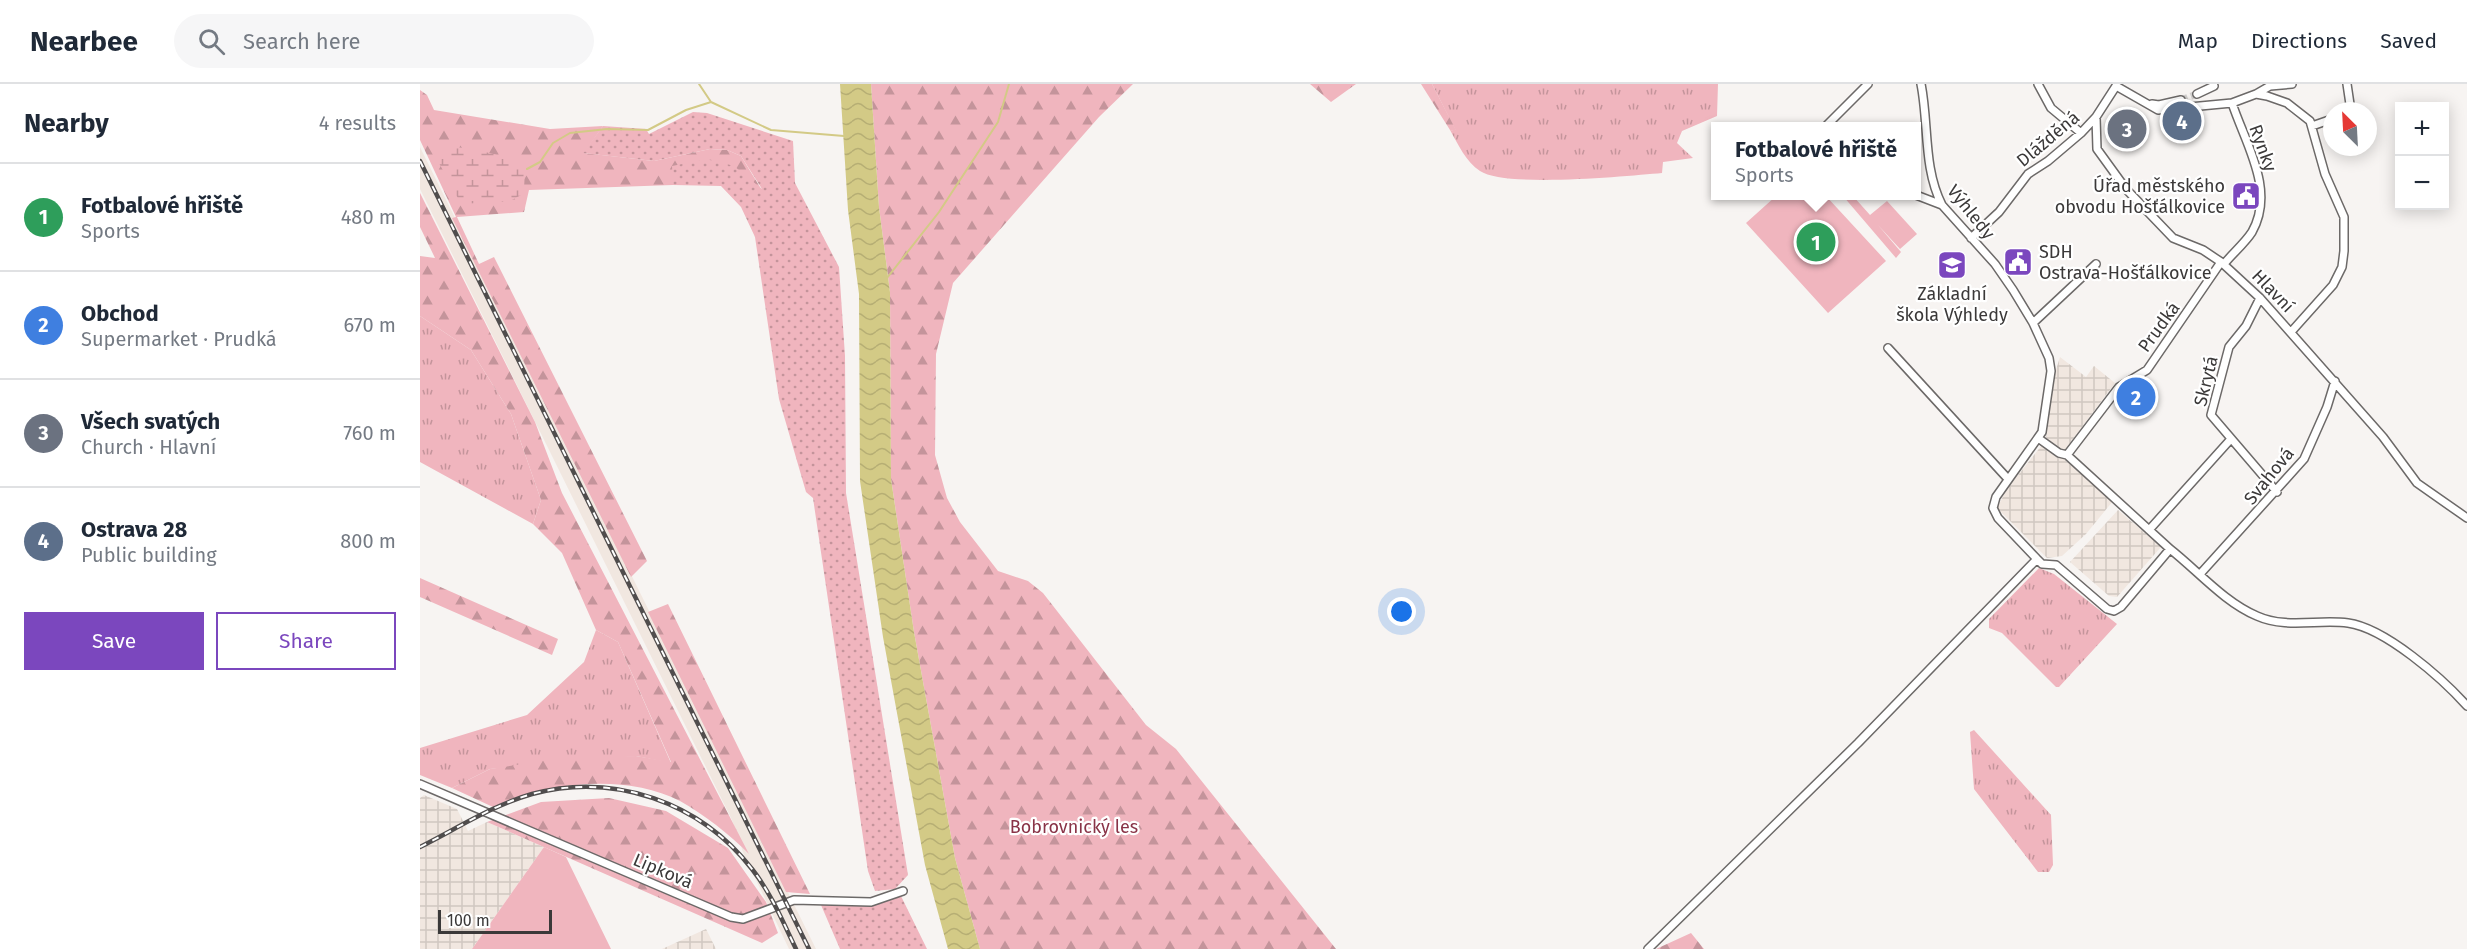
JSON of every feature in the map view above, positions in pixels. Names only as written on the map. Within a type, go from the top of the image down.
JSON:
[{"type":"street","points":[[1830,122],[1868,84]]},
{"type":"street","name":"Výhledy","points":[[1921,84],[1932,185],[1942,205],[1995,264],[2033,322],[2043,341],[2051,371],[2048,408],[2038,438],[1993,503],[1994,512],[2037,559]]},
{"type":"street","points":[[2038,84],[2051,108],[2081,133]]},
{"type":"street","points":[[2198,94],[2214,86],[2213,84]]},
{"type":"street","points":[[2096,117],[2115,85],[2158,110],[2232,102],[2256,94],[2270,86],[2292,84]]},
{"type":"street","points":[[2347,84],[2350,102]]},
{"type":"street","points":[[2256,94],[2287,103],[2312,126],[2325,174],[2344,217],[2342,267],[2333,285],[2291,332]]},
{"type":"street","points":[[2147,103],[2159,105],[2181,100]]},
{"type":"street","name":"Rynky","points":[[2222,263],[2252,232],[2263,198],[2258,175],[2232,102]]},
{"type":"street","name":"Dlážděná","points":[[1971,238],[1999,212],[2028,174],[2049,161],[2096,117]]},
{"type":"street","name":"Hlavní","points":[[2096,117],[2097,149],[2126,189],[2173,238],[2203,250],[2222,263],[2260,298],[2383,437],[2417,483],[2467,518]]},
{"type":"street","points":[[2312,126],[2323,122]]},
{"type":"street","points":[[1921,197],[1942,205]]},
{"type":"street","name":"Prudká","points":[[2067,455],[2119,387],[2147,370],[2222,263]]},
{"type":"street","points":[[2033,322],[2096,264]]},
{"type":"street","name":"Skrytá","points":[[2260,298],[2246,326],[2229,346],[2211,411],[2212,418],[2277,492]]},
{"type":"street","points":[[1888,348],[2008,479]]},
{"type":"street","name":"Svahová","points":[[2201,573],[2277,492],[2307,454],[2335,381]]},
{"type":"street","points":[[2038,438],[2059,453],[2067,455],[2170,549],[2240,607],[2276,623],[2346,623],[2362,626],[2431,670],[2467,706]]},
{"type":"street","points":[[2149,530],[2230,440]]},
{"type":"street","points":[[1648,949],[1858,743],[2037,559],[2042,564],[2056,565],[2107,609],[2114,611],[2121,607],[2170,549]]},
{"type":"street","name":"Lipková","points":[[420,784],[731,917],[744,919],[794,900],[871,902],[903,891]]},
{"type":"shaded area","points":[[420,147],[816,949],[789,949],[744,855],[732,820],[420,189]]},
{"type":"shaded area","points":[[2060,357],[2086,377],[2094,366],[2115,383],[2067,447],[2066,461],[2113,501],[2086,534],[2062,556],[2047,558],[1997,508],[2007,489],[2046,440],[2053,379]]},
{"type":"shaded area","points":[[2118,510],[2161,547],[2117,597],[2109,596],[2070,562]]},
{"type":"shaded area","points":[[424,795],[457,809],[468,831],[487,822],[544,847],[472,949],[420,949],[420,798]]},
{"type":"shaded area","points":[[706,929],[716,949],[662,949]]},
{"type":"green space","name":"Bobrovnický les","points":[[871,84],[1133,84],[1099,117],[953,283],[936,354],[935,455],[947,498],[960,522],[998,571],[1028,581],[1043,593],[1146,725],[1176,749],[1336,949],[980,949],[955,858],[914,632],[891,479],[890,292],[879,207]]},
{"type":"green space","points":[[1310,84],[1356,84],[1331,102]]},
{"type":"green space","points":[[1421,84],[1432,84],[1457,132],[1450,130]]},
{"type":"green space","points":[[1432,84],[1718,84],[1717,116],[1682,131],[1677,143],[1693,158],[1663,162],[1662,173],[1567,180],[1514,179],[1480,171],[1471,163],[1450,130],[1456,131]]},
{"type":"green space","points":[[420,90],[427,95],[434,110],[550,129],[603,126],[584,153],[654,161],[710,149],[727,150],[741,156],[763,192],[673,166],[673,185],[529,190],[524,212],[457,217],[479,264],[494,257],[647,561],[631,577],[452,218],[456,217],[420,140]]},
{"type":"green space","points":[[693,112],[707,113],[793,141],[795,183],[839,267],[845,356],[846,493],[908,875],[895,889],[875,891],[868,871],[813,498],[806,492],[779,399],[755,237],[741,207],[721,186],[673,185],[672,166],[708,159],[734,166],[762,189],[741,156],[727,150],[710,149],[654,161],[583,153],[603,126],[646,129],[649,134]]},
{"type":"green space","points":[[451,146],[507,158],[515,162],[524,172],[523,194],[510,201],[461,204],[432,150]]},
{"type":"green space","points":[[420,193],[535,422],[562,493],[749,854],[716,825],[689,806],[658,792],[611,784],[586,784],[537,792],[493,807],[452,788],[490,769],[567,757],[636,756],[671,762],[618,642],[596,630],[562,553],[533,524],[541,500],[511,414],[471,350],[420,316],[420,256],[435,258],[420,227]]},
{"type":"green space","points":[[1772,200],[1830,200],[1886,261],[1828,313],[1746,223]]},
{"type":"green space","points":[[1846,200],[1857,200],[1870,215],[1887,201],[1917,234],[1900,249],[1878,225],[1901,252],[1896,258]]},
{"type":"green space","points":[[420,316],[471,350],[511,414],[541,500],[533,524],[420,462]]},
{"type":"green space","points":[[2039,568],[2054,574],[2117,624],[2059,687],[2056,687],[2002,633],[1989,628],[1989,619]]},
{"type":"green space","points":[[420,578],[558,639],[552,655],[420,597]]},
{"type":"green space","points":[[668,604],[810,894],[786,892],[648,612]]},
{"type":"green space","points":[[596,630],[618,642],[671,763],[636,756],[490,769],[452,788],[420,775],[420,748],[527,715],[584,662]]},
{"type":"green space","points":[[1974,730],[2051,815],[2053,865],[2049,872],[2038,872],[1974,789],[1970,732]]},
{"type":"green space","points":[[609,798],[666,811],[728,848],[766,902],[778,933],[762,943],[487,822],[541,802]]},
{"type":"green space","points":[[544,847],[566,857],[611,949],[472,949]]},
{"type":"green space","points":[[900,894],[927,949],[840,949],[821,905],[873,904]]},
{"type":"green space","points":[[1691,933],[1704,949],[1656,949]]},
{"type":"water","points":[[840,84],[871,84],[879,207],[890,292],[891,479],[914,632],[955,858],[980,949],[948,949],[925,865],[883,637],[860,481],[859,294],[848,210]]},
{"type":"waterway","points":[[699,84],[711,102],[771,130],[844,136]]},
{"type":"waterway","points":[[887,278],[939,212],[998,122],[1009,84]]},
{"type":"waterway","points":[[527,169],[540,162],[553,143],[570,133],[607,129],[648,130],[686,110],[711,102]]},
{"type":"tunnel","points":[[2181,100],[2197,94]]},
{"type":"railway","points":[[420,161],[809,949]]},
{"type":"railway","points":[[420,847],[489,811],[532,794],[563,788],[594,787],[624,790],[653,798],[681,810],[707,826],[731,846],[752,869],[765,888],[796,949]]},
{"type":"place","name":"Ostrava 28","points":[[2182,121]]},
{"type":"place","name":"Všech svatých","points":[[2127,129]]},
{"type":"place","name":"Úřad městského obvodu Hošťálkovice","points":[[2246,196]]},
{"type":"place","name":"Fotbalové hřiště","points":[[1816,242]]},
{"type":"place","name":"SDH Ostrava-Hošťálkovice","points":[[2018,262]]},
{"type":"place","name":"Základní škola Výhledy","points":[[1952,265]]},
{"type":"place","name":"Obchod","points":[[2136,397]]}]
